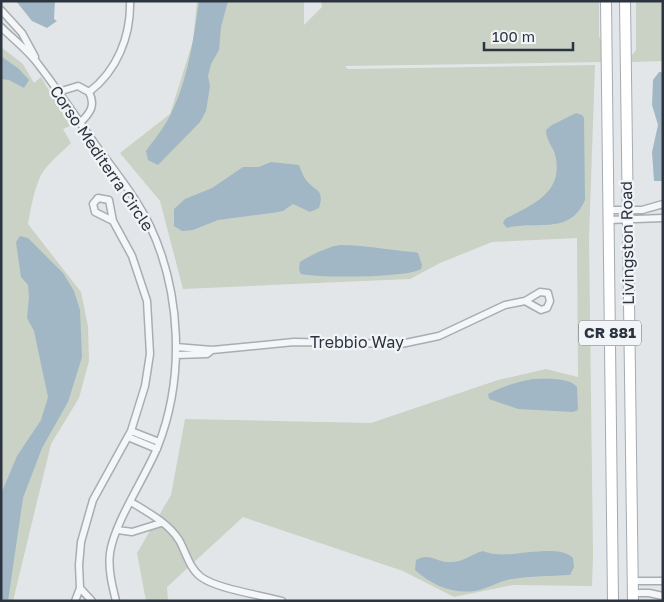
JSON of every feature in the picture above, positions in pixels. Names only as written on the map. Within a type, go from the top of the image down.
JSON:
[{"type":"main road","name":"Livingston Road","points":[[606,1],[613,601]]},
{"type":"main road","name":"Livingston Road","points":[[624,1],[633,597]]},
{"type":"street","points":[[90,92],[106,76],[122,49],[129,24],[130,1]]},
{"type":"street","name":"Corso Mediterra Circle","points":[[1,10],[22,33],[37,62],[129,192],[155,238],[170,287],[176,347],[171,402],[158,446],[110,551],[110,570],[116,601]]},
{"type":"street","name":"Corso Mediterra Circle","points":[[1,27],[37,62]]},
{"type":"street","points":[[58,92],[78,86],[90,92],[93,104],[92,109],[80,123]]},
{"type":"street","points":[[627,215],[663,204]]},
{"type":"street","points":[[609,215],[663,218]]},
{"type":"street","points":[[75,601],[80,588],[81,542],[93,500],[130,434],[146,386],[150,354],[147,301],[140,276],[123,236],[112,221]]},
{"type":"street","name":"Trebbio Way","points":[[176,347],[212,350],[294,342],[402,344],[439,336],[505,305],[525,301]]},
{"type":"street","name":"Trebbio Way","points":[[176,355],[207,354],[212,350]]},
{"type":"street","points":[[130,434],[158,446]]},
{"type":"street","points":[[131,502],[154,515],[178,539],[191,566],[200,576],[211,582],[282,601]]},
{"type":"street","points":[[118,530],[132,532],[161,523]]},
{"type":"street","points":[[632,581],[663,581]]},
{"type":"street","points":[[80,588],[92,601]]},
{"type":"street","points":[[633,597],[649,593],[663,596]]},
{"type":"green space","points":[[197,1],[304,1],[304,25],[322,7],[321,1],[599,1],[599,36],[604,48],[604,62],[345,66],[348,69],[595,65],[589,238],[592,586],[513,585],[454,597],[403,571],[243,517],[167,587],[168,601],[146,601],[137,553],[171,495],[185,419],[371,423],[498,380],[546,369],[578,377],[577,238],[492,242],[440,263],[410,279],[183,289],[160,201],[120,153],[170,114],[193,41]]},
{"type":"green space","points":[[636,1],[663,1],[663,61],[632,62],[632,55],[636,50]]},
{"type":"green space","points":[[1,47],[23,64],[34,83],[41,77],[70,126],[63,129],[71,143],[51,162],[41,175],[28,224],[81,292],[88,326],[89,361],[79,398],[51,444],[13,601],[1,601]]},
{"type":"water","points":[[16,1],[55,1],[54,19],[57,21],[47,28],[32,21]]},
{"type":"water","points":[[199,1],[228,1],[221,27],[219,50],[211,64],[208,76],[210,86],[206,111],[200,122],[158,165],[148,160],[146,151],[166,123],[179,95],[188,64]]},
{"type":"water","points":[[1,56],[19,69],[29,80],[24,88],[9,80],[1,79]]},
{"type":"water","points":[[659,72],[663,72],[663,181],[654,181],[652,152],[658,125],[652,105],[653,80]]},
{"type":"water","points":[[576,113],[584,118],[585,200],[578,211],[561,223],[507,228],[503,223],[505,219],[543,197],[554,181],[557,171],[556,159],[547,138],[546,130]]},
{"type":"water","points":[[271,162],[299,165],[306,180],[320,194],[321,202],[319,208],[310,212],[293,204],[283,211],[218,220],[193,230],[182,231],[174,226],[174,209],[185,199],[212,188],[243,167],[259,167]]},
{"type":"water","points":[[20,236],[28,238],[63,273],[74,291],[80,310],[82,357],[68,402],[42,448],[23,498],[8,601],[1,601],[1,494],[17,456],[41,420],[48,397],[34,331],[27,318],[28,285],[21,277],[16,242]]},
{"type":"water","points":[[340,245],[418,253],[422,265],[421,269],[413,272],[382,276],[343,277],[301,274],[299,270],[300,262],[319,252]]},
{"type":"water","points":[[533,379],[557,379],[573,384],[577,387],[578,410],[573,412],[518,409],[489,399],[488,394],[494,391]]},
{"type":"water","points":[[483,551],[492,554],[503,554],[558,551],[573,558],[574,567],[570,575],[512,579],[480,590],[467,592],[450,590],[435,584],[415,570],[416,560],[421,558],[429,557],[444,562],[454,562]]}]
